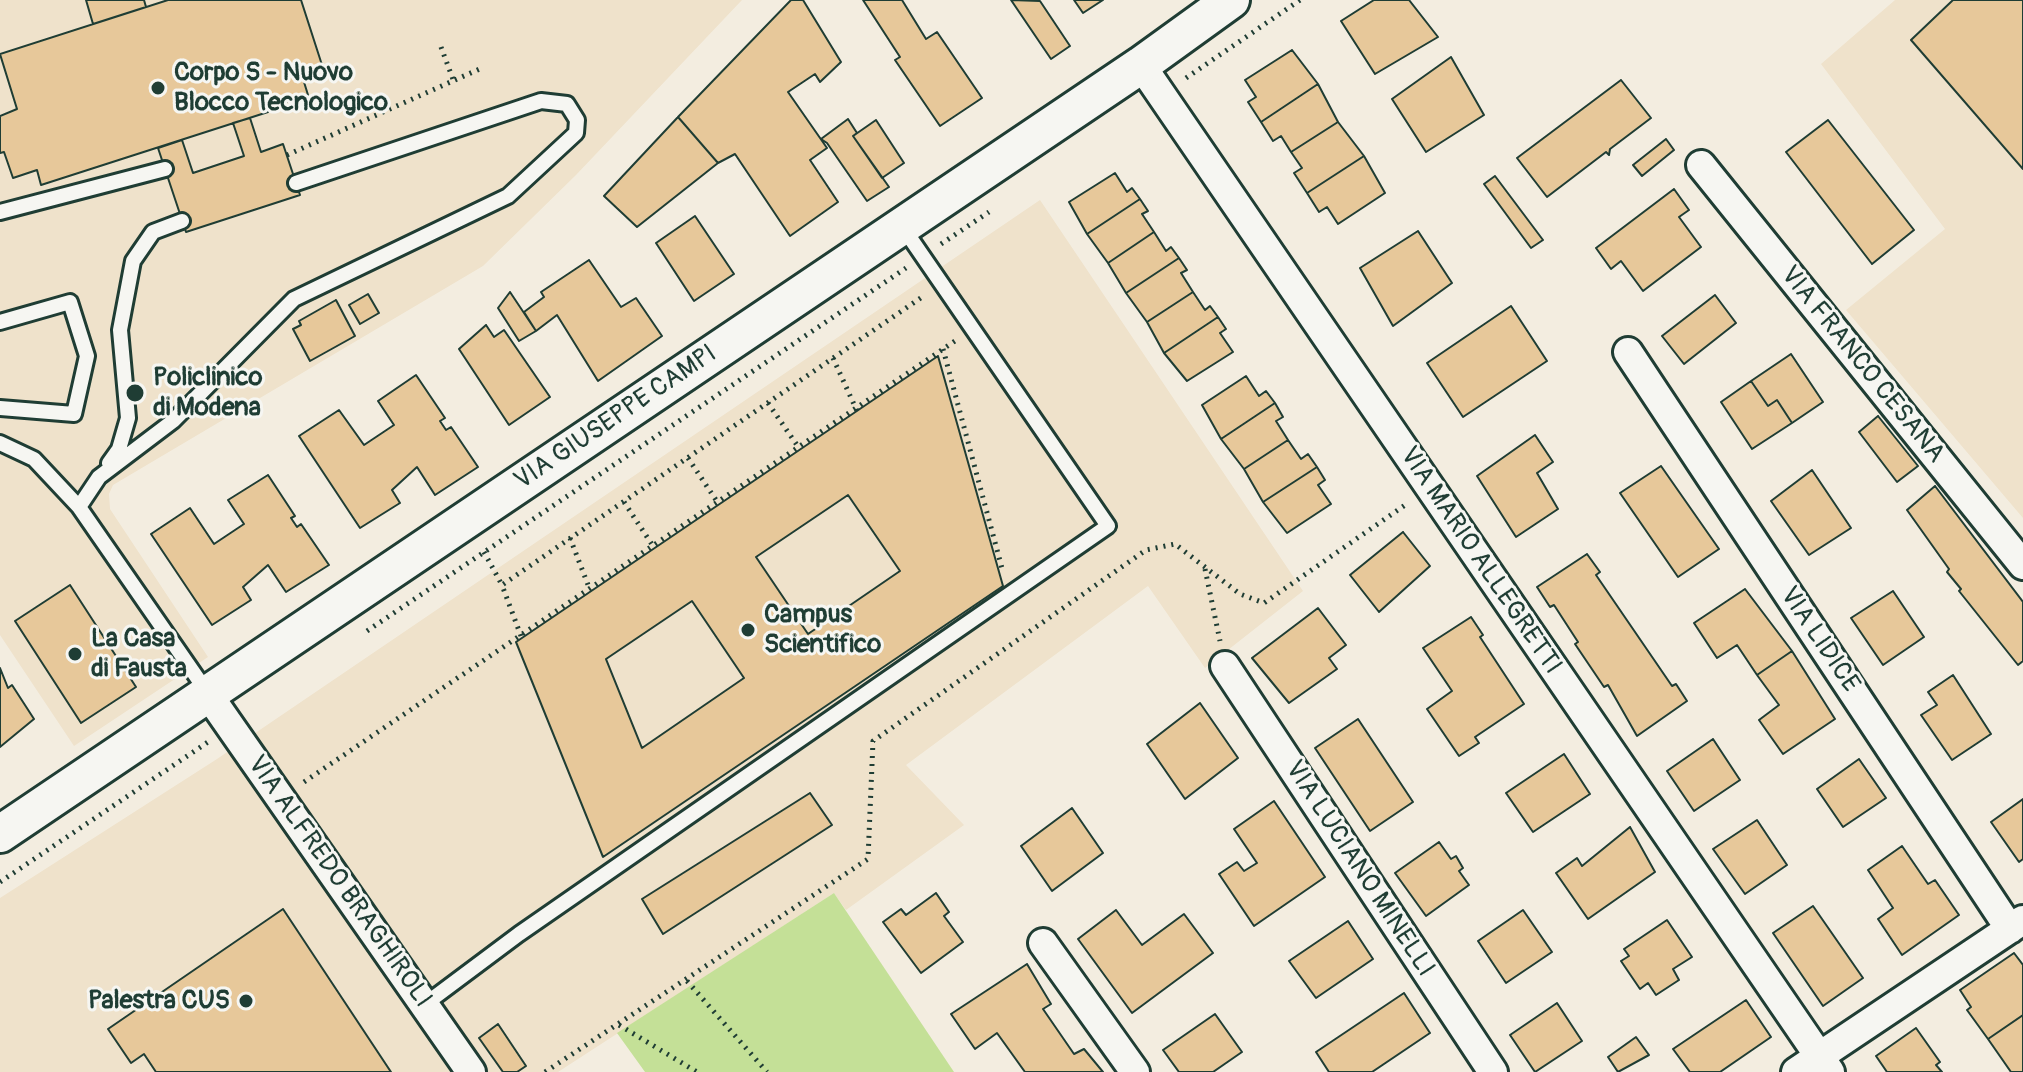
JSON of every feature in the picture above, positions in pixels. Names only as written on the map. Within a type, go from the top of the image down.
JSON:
[{"type":"street","name":"VIA GIUSEPPE CAMPI","points":[[0,834],[1141,65],[1231,0]]},
{"type":"street","name":"VIA MARIO ALLEGRETTI","points":[[1141,65],[1430,488],[1815,1067]]},
{"type":"street","name":"VIA FRANCO CESANA","points":[[1701,165],[2023,565]]},
{"type":"street","name":"VIA LIDICE","points":[[1628,352],[2017,924]]},
{"type":"street","name":"VIA LUCIANO MINELLI","points":[[1225,666],[1493,1072]]},
{"type":"street","name":"VIA ALFREDO BRAGHIROLI","points":[[207,693],[471,1072]]},
{"type":"street","points":[[1815,1067],[2017,924]]},
{"type":"street","points":[[1043,943],[1135,1072]]},
{"type":"lane","points":[[99,477],[173,421],[294,299],[508,196],[576,133],[577,120],[567,104],[541,101],[296,183]]},
{"type":"lane","points":[[0,212],[165,169]]},
{"type":"lane","points":[[79,507],[119,449],[128,418],[120,330],[133,261],[153,232],[182,221]]},
{"type":"lane","points":[[424,1005],[519,934],[1108,526],[902,226]]},
{"type":"lane","points":[[0,322],[70,302],[87,356],[74,414],[0,408]]},
{"type":"lane","points":[[0,443],[34,459],[79,507],[207,693]]},
{"type":"path","points":[[1161,95],[1300,0]]},
{"type":"path","points":[[441,47],[454,82]]},
{"type":"path","points":[[287,155],[484,67]]},
{"type":"path","points":[[358,637],[998,206]]},
{"type":"path","points":[[502,585],[942,283]]},
{"type":"path","points":[[280,799],[857,411],[973,329]]},
{"type":"path","points":[[943,349],[1005,581]]},
{"type":"path","points":[[833,358],[857,411]]},
{"type":"path","points":[[768,403],[799,448]]},
{"type":"path","points":[[688,458],[718,503]]},
{"type":"path","points":[[545,1072],[868,859],[873,741],[1146,550],[1175,544],[1240,594],[1264,603],[1430,488]]},
{"type":"path","points":[[624,502],[653,546]]},
{"type":"path","points":[[570,538],[590,590]]},
{"type":"path","points":[[484,552],[502,585],[521,636]]},
{"type":"path","points":[[1204,568],[1225,666]]},
{"type":"path","points":[[0,882],[230,726]]},
{"type":"path","points":[[687,981],[767,1072]]},
{"type":"path","points":[[619,1025],[697,1072]]},
{"type":"shaded area","name":"Policlinico di Modena","points":[[0,0],[742,0],[576,175],[483,266],[113,485],[109,494],[110,509],[208,657],[74,746],[0,635]]},
{"type":"shaded area","points":[[1895,0],[2023,0],[2023,518],[1846,310],[1945,229],[1821,64]]},
{"type":"shaded area","name":"Campus Scientifico","points":[[1040,200],[1303,591],[1205,668],[1148,586],[906,765],[964,825],[846,910],[834,893],[558,1072],[0,1072],[0,898],[217,759]]},
{"type":"green space","points":[[834,893],[954,1072],[645,1072],[617,1033]]},
{"type":"building","points":[[86,0],[144,0],[146,7],[93,24]]},
{"type":"building","name":"Corpo S - Nuovo Blocco Tecnologico","points":[[168,0],[301,0],[322,65],[311,68],[315,79],[304,82],[308,95],[266,108],[268,112],[41,185],[37,170],[13,178],[4,152],[0,153],[0,116],[17,109],[0,54]]},
{"type":"building","points":[[791,0],[803,0],[841,62],[820,82],[815,74],[788,92],[827,148],[810,160],[838,202],[790,236],[735,154],[718,163],[678,117]]},
{"type":"building","points":[[863,0],[902,0],[926,39],[937,32],[982,98],[940,126],[895,60],[900,57]]},
{"type":"building","points":[[1011,0],[1040,1],[1070,46],[1051,59]]},
{"type":"building","points":[[1074,0],[1103,0],[1083,13]]},
{"type":"building","points":[[1374,0],[1409,0],[1438,37],[1375,74],[1341,21]]},
{"type":"building","points":[[1953,0],[2023,0],[2023,169],[1911,40]]},
{"type":"building","points":[[1292,50],[1318,84],[1261,122],[1248,102],[1256,97],[1245,80]]},
{"type":"building","points":[[1451,57],[1484,115],[1426,152],[1392,99]]},
{"type":"building","points":[[1621,80],[1651,118],[1610,149],[1609,155],[1606,152],[1547,197],[1517,158]]},
{"type":"building","points":[[1318,84],[1338,122],[1291,152],[1281,136],[1273,141],[1261,122]]},
{"type":"building","points":[[678,117],[718,163],[637,227],[604,196]]},
{"type":"building","points":[[250,118],[261,152],[283,144],[300,195],[186,232],[158,148],[182,140],[193,173],[244,156],[233,123]]},
{"type":"building","points":[[848,119],[857,133],[853,136],[889,187],[867,201],[827,143],[821,139]]},
{"type":"building","points":[[876,120],[904,163],[882,178],[853,136]]},
{"type":"building","points":[[1828,120],[1914,230],[1872,264],[1786,152]]},
{"type":"building","points":[[1338,122],[1364,156],[1307,193],[1294,173],[1302,168],[1291,152]]},
{"type":"building","points":[[1666,139],[1674,150],[1642,176],[1633,165]]},
{"type":"building","points":[[1364,156],[1385,193],[1338,224],[1327,207],[1319,212],[1307,193]]},
{"type":"building","points":[[1115,173],[1127,192],[1132,188],[1140,199],[1087,234],[1069,202]]},
{"type":"building","points":[[1495,176],[1543,240],[1531,248],[1484,184]]},
{"type":"building","points":[[1674,189],[1689,210],[1679,217],[1701,247],[1643,291],[1621,261],[1611,269],[1596,248]]},
{"type":"building","points":[[1140,199],[1148,211],[1142,214],[1154,232],[1108,263],[1087,234]]},
{"type":"building","points":[[695,216],[734,274],[694,301],[656,243]]},
{"type":"building","points":[[1418,231],[1452,283],[1393,326],[1360,268]]},
{"type":"building","points":[[1154,232],[1166,251],[1171,247],[1179,258],[1126,293],[1108,263]]},
{"type":"building","points":[[1179,258],[1187,270],[1181,273],[1193,292],[1147,322],[1126,293]]},
{"type":"building","points":[[589,260],[621,307],[636,298],[662,336],[598,381],[557,315],[536,331],[524,312],[544,297],[541,292]]},
{"type":"building","points":[[510,292],[536,331],[519,341],[498,308]]},
{"type":"building","points":[[1193,292],[1205,310],[1210,306],[1218,317],[1164,353],[1147,322]]},
{"type":"building","points":[[368,294],[379,313],[360,324],[349,305]]},
{"type":"building","points":[[1715,295],[1736,323],[1684,364],[1662,336]]},
{"type":"building","points":[[336,300],[355,336],[310,361],[293,329],[301,325],[299,321]]},
{"type":"building","points":[[1511,306],[1547,361],[1463,417],[1427,363]]},
{"type":"building","points":[[1218,317],[1226,329],[1220,333],[1233,352],[1187,381],[1164,353]]},
{"type":"building","points":[[486,325],[494,337],[504,330],[550,397],[509,425],[459,349]]},
{"type":"building","points":[[1791,354],[1823,402],[1792,423],[1777,400],[1768,406],[1751,381]]},
{"type":"building","points":[[938,356],[1003,586],[603,857],[516,642]],"holes":[[[848,495],[900,571],[808,634],[756,557]],[[692,601],[744,678],[642,748],[606,659]]]},
{"type":"building","points":[[416,375],[445,418],[440,421],[446,430],[451,427],[478,467],[435,495],[417,467],[392,490],[400,503],[360,528],[299,436],[339,410],[364,445],[394,425],[378,401]]},
{"type":"building","points":[[1246,376],[1259,396],[1266,391],[1275,403],[1221,439],[1202,405]]},
{"type":"building","points":[[1751,381],[1768,406],[1777,400],[1792,423],[1752,449],[1721,402]]},
{"type":"building","points":[[1275,403],[1283,417],[1276,421],[1288,440],[1244,469],[1221,439]]},
{"type":"building","points":[[1878,416],[1918,466],[1897,482],[1859,432]]},
{"type":"building","points":[[1535,435],[1553,462],[1537,473],[1558,509],[1516,537],[1477,476]]},
{"type":"building","points":[[1288,440],[1301,459],[1308,454],[1317,467],[1263,502],[1244,469]]},
{"type":"building","points":[[1661,466],[1719,549],[1678,577],[1620,493]]},
{"type":"building","points":[[1317,467],[1325,480],[1318,485],[1331,504],[1287,533],[1263,502]]},
{"type":"building","points":[[1812,470],[1851,528],[1809,555],[1771,501]]},
{"type":"building","points":[[268,475],[295,516],[291,518],[297,527],[301,524],[329,565],[286,592],[268,565],[243,587],[251,600],[212,625],[151,534],[190,508],[214,544],[244,524],[228,500]]},
{"type":"building","points":[[1935,486],[2023,602],[2023,661],[2018,665],[1959,591],[1961,589],[1947,572],[1949,569],[1907,510]]},
{"type":"building","points":[[1403,532],[1430,566],[1379,612],[1350,575]]},
{"type":"building","points":[[1587,554],[1600,572],[1596,575],[1672,686],[1676,684],[1687,701],[1637,736],[1608,685],[1604,687],[1554,605],[1550,607],[1537,587]]},
{"type":"building","name":"La Casa di Fausta","points":[[70,585],[136,687],[81,723],[15,621]]},
{"type":"building","points":[[1745,589],[1792,651],[1757,675],[1737,645],[1717,658],[1694,623]]},
{"type":"building","points":[[1893,591],[1924,637],[1883,665],[1851,618]]},
{"type":"building","points":[[1318,608],[1346,645],[1329,658],[1337,669],[1289,703],[1252,658]]},
{"type":"building","points":[[1471,617],[1483,635],[1480,637],[1524,704],[1475,737],[1479,743],[1459,756],[1427,709],[1452,691],[1423,648]]},
{"type":"building","points":[[1792,651],[1835,719],[1783,754],[1759,720],[1779,705],[1757,675]]},
{"type":"building","points":[[0,668],[8,688],[12,685],[34,719],[0,747]]},
{"type":"building","points":[[1953,675],[1991,734],[1952,760],[1921,715],[1937,705],[1928,692]]},
{"type":"building","points":[[1200,703],[1238,758],[1185,799],[1147,744]]},
{"type":"building","points":[[1358,719],[1413,802],[1370,831],[1315,748]]},
{"type":"building","points":[[1713,739],[1740,780],[1694,811],[1667,771]]},
{"type":"building","points":[[1564,754],[1590,794],[1533,832],[1506,793]]},
{"type":"building","points":[[1859,759],[1886,798],[1843,827],[1817,789]]},
{"type":"building","points":[[810,793],[832,825],[663,934],[642,899]]},
{"type":"building","points":[[2023,799],[2023,859],[2019,862],[1991,822]]},
{"type":"building","points":[[1274,801],[1325,877],[1254,926],[1219,874],[1237,862],[1244,871],[1257,863],[1234,829]]},
{"type":"building","points":[[1072,808],[1103,853],[1052,891],[1021,846]]},
{"type":"building","points":[[1757,820],[1787,865],[1745,894],[1713,849]]},
{"type":"building","points":[[1630,827],[1655,872],[1588,919],[1556,873],[1577,858],[1582,866]]},
{"type":"building","points":[[1439,842],[1451,859],[1456,856],[1463,868],[1459,871],[1469,885],[1426,916],[1395,873]]},
{"type":"building","points":[[1902,846],[1928,884],[1935,880],[1959,915],[1902,955],[1878,919],[1893,908],[1868,870]]},
{"type":"building","points":[[936,893],[949,912],[944,916],[963,942],[921,973],[883,922],[901,909],[906,915]]},
{"type":"building","points":[[1813,906],[1863,978],[1823,1006],[1773,933]]},
{"type":"building","name":"Palestra CUS","points":[[283,909],[391,1072],[156,1072],[144,1054],[131,1063],[108,1029]]},
{"type":"building","points":[[1116,910],[1142,945],[1184,914],[1213,953],[1132,1013],[1078,939]]},
{"type":"building","points":[[1523,910],[1552,952],[1506,983],[1478,941]]},
{"type":"building","points":[[1667,920],[1692,957],[1673,969],[1679,980],[1656,995],[1648,983],[1640,989],[1621,961],[1629,956],[1624,949]]},
{"type":"building","points":[[1348,921],[1373,959],[1316,998],[1289,961]]},
{"type":"building","points":[[2014,953],[2023,965],[2023,1015],[1988,1039],[1967,1010],[1971,1007],[1960,990]]},
{"type":"building","points":[[1027,964],[1051,1004],[1043,1009],[1074,1054],[1084,1049],[1103,1072],[1025,1072],[997,1033],[975,1049],[951,1014]]},
{"type":"building","points":[[1404,993],[1430,1033],[1372,1072],[1329,1072],[1316,1052]]},
{"type":"building","points":[[1746,1000],[1771,1037],[1720,1072],[1690,1072],[1673,1049]]},
{"type":"building","points":[[1557,1003],[1582,1041],[1535,1072],[1510,1035]]},
{"type":"building","points":[[1215,1014],[1242,1052],[1213,1072],[1179,1072],[1163,1050]]},
{"type":"building","points":[[2023,1015],[2023,1072],[2011,1072],[1988,1039]]},
{"type":"building","points":[[498,1024],[526,1066],[517,1072],[503,1072],[479,1038]]},
{"type":"building","points":[[1916,1028],[1940,1062],[1936,1065],[1942,1072],[1887,1072],[1876,1056]]},
{"type":"building","points":[[1636,1037],[1649,1055],[1618,1072],[1608,1057]]},
{"type":"place","name":"Corpo S - Nuovo Blocco Tecnologico","points":[[158,88]]},
{"type":"place","name":"Policlinico di Modena","points":[[135,393]]},
{"type":"place","name":"Campus Scientifico","points":[[748,630]]},
{"type":"place","name":"La Casa di Fausta","points":[[75,654]]},
{"type":"place","name":"Palestra CUS","points":[[246,1001]]}]
